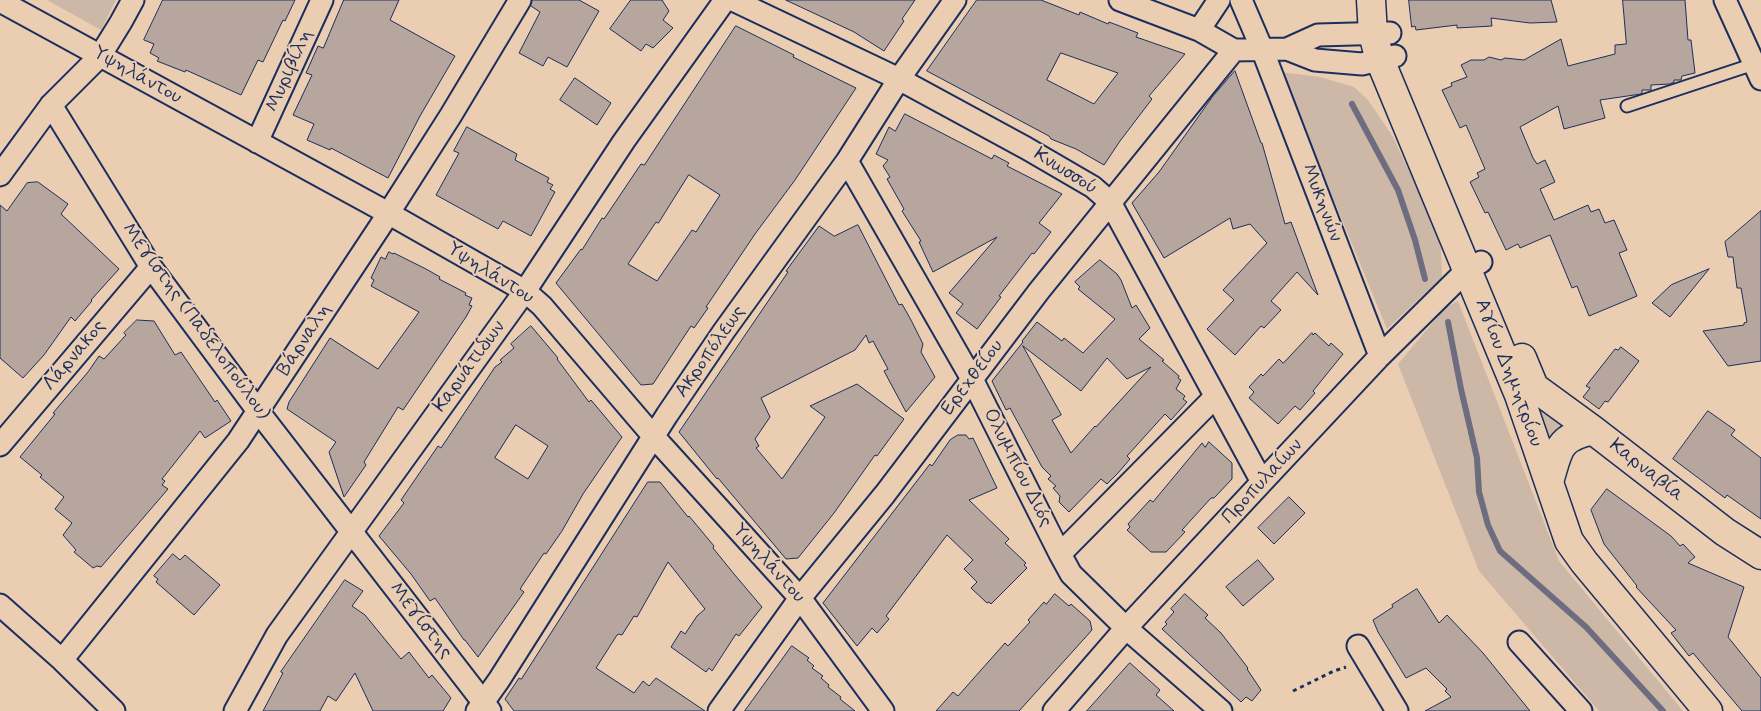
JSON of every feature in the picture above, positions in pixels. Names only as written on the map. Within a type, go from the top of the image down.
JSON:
[{"type":"street","points":[[0,175],[51,105],[100,56],[133,0]]},
{"type":"street","name":"Μυριβίλη","points":[[258,142],[322,0]]},
{"type":"street","name":"Βάρναλη","points":[[62,660],[238,441],[385,220],[520,0]]},
{"type":"street","name":"Καρυάτιδων","points":[[235,711],[278,635],[525,291],[624,142],[725,0]]},
{"type":"street","name":"Κνωσσού","points":[[734,0],[899,79],[1035,152],[1093,186],[1110,202],[1262,482]]},
{"type":"street","name":"Ακροπόλεως","points":[[483,708],[654,437],[724,331],[847,161],[899,79],[955,0]]},
{"type":"street","points":[[1120,0],[1199,30],[1234,50],[1287,49],[1315,60],[1362,64],[1385,46]]},
{"type":"street","points":[[1199,30],[1219,0]]},
{"type":"street","name":"Μυκηνών","points":[[1241,0],[1386,351]]},
{"type":"street","name":"Αγίου Δημητρίου","points":[[1371,0],[1385,46],[1474,266],[1569,541],[1584,562],[1708,711]]},
{"type":"street","name":"Αγίου Δημητρίου","points":[[1385,46],[1387,0]]},
{"type":"street","points":[[1724,0],[1758,72]]},
{"type":"street","name":"Υψηλάντου","points":[[0,1],[258,142],[385,220],[525,291],[542,306],[654,437],[800,598],[883,711]]},
{"type":"street","points":[[1287,49],[1318,36],[1385,46]]},
{"type":"street","name":"Ερεχθείου","points":[[719,711],[800,598],[885,494],[1110,202],[1234,50]]},
{"type":"street","name":"Μεγίστης (Παδελοπούλου)","points":[[51,105],[151,267],[351,532]]},
{"type":"street","name":"Ολυμπίου Διός","points":[[847,161],[972,379],[1071,574],[1126,628],[1221,711]]},
{"type":"street","name":"Αγίου Δημητρίου","points":[[1474,266],[1534,387],[1593,430]]},
{"type":"street","name":"Προπυλαίων","points":[[1054,711],[1126,628],[1262,482],[1386,351],[1440,296],[1474,266]]},
{"type":"street","name":"Λάρνακος","points":[[0,445],[151,267]]},
{"type":"street","points":[[1060,554],[1215,397]]},
{"type":"street","name":"Καρναβία","points":[[1549,482],[1559,449],[1563,443],[1578,434],[1593,430],[1725,532],[1761,555]]},
{"type":"street","name":"Μεγίστης","points":[[351,532],[483,708]]},
{"type":"street","points":[[0,605],[62,660],[114,711]]},
{"type":"street","points":[[1519,642],[1581,711]]},
{"type":"street","points":[[1358,646],[1397,711]]},
{"type":"lane","points":[[1627,106],[1758,72]]},
{"type":"path","points":[[1293,691],[1334,670],[1354,665],[1369,664]]},
{"type":"shaded area","points":[[47,0],[116,0],[101,30]]},
{"type":"shaded area","points":[[1281,72],[1320,77],[1354,87],[1368,100],[1393,137],[1434,225],[1441,250],[1442,277],[1387,329]]},
{"type":"shaded area","points":[[1458,301],[1559,561],[1683,711],[1599,711],[1479,571],[1398,364],[1445,308]]},
{"type":"shaded area","points":[[1539,407],[1564,426],[1550,442],[1537,409]]},
{"type":"building","points":[[163,0],[295,0],[263,62],[258,60],[241,95],[186,70],[185,72],[157,61],[159,58],[150,53],[154,44],[144,40]]},
{"type":"building","points":[[344,0],[399,0],[390,20],[455,56],[420,116],[388,178],[331,148],[330,150],[307,140],[314,124],[293,115],[312,75],[306,73],[318,46],[323,48]]},
{"type":"building","points":[[532,0],[579,0],[599,11],[567,67],[548,57],[543,66],[519,53],[540,12],[531,6]]},
{"type":"building","points":[[631,0],[662,0],[669,11],[663,20],[673,28],[653,48],[646,44],[641,51],[610,29]]},
{"type":"building","points":[[786,0],[915,0],[902,19],[904,21],[884,51],[854,32]]},
{"type":"building","points":[[977,0],[1041,0],[1079,15],[1080,12],[1108,24],[1109,22],[1138,33],[1136,37],[1185,54],[1149,96],[1152,99],[1104,165],[1076,149],[1051,139],[1049,136],[927,71]],"holes":[[[1061,53],[1118,73],[1094,104],[1047,80]]]},
{"type":"building","points":[[1409,0],[1551,0],[1557,22],[1530,23],[1491,18],[1492,26],[1457,28],[1457,25],[1416,30],[1415,26],[1412,27]]},
{"type":"building","points":[[1623,0],[1685,0],[1688,40],[1691,40],[1695,73],[1682,76],[1681,80],[1674,80],[1670,84],[1651,85],[1651,90],[1642,90],[1641,94],[1600,100],[1605,118],[1564,129],[1558,106],[1520,127],[1533,158],[1537,164],[1545,160],[1555,182],[1540,189],[1554,220],[1588,205],[1591,212],[1599,209],[1605,223],[1614,220],[1627,250],[1619,253],[1637,296],[1589,316],[1577,286],[1572,288],[1550,235],[1520,248],[1518,244],[1506,250],[1488,212],[1485,213],[1470,182],[1479,177],[1477,173],[1485,169],[1466,125],[1460,128],[1442,90],[1452,86],[1451,83],[1467,77],[1461,65],[1471,60],[1484,60],[1489,57],[1501,60],[1505,58],[1524,60],[1561,39],[1568,66],[1615,54],[1615,45],[1626,44]]},
{"type":"building","points":[[736,26],[856,88],[795,180],[755,234],[694,328],[691,326],[653,384],[641,385],[556,283],[582,250],[602,218],[604,219],[641,164],[644,165]],"holes":[[[689,175],[720,195],[696,232],[692,230],[657,281],[628,264],[656,222],[658,223]]]},
{"type":"building","points":[[1235,71],[1262,143],[1285,224],[1291,222],[1318,295],[1297,272],[1271,301],[1281,310],[1264,328],[1261,326],[1235,355],[1207,329],[1234,300],[1223,290],[1267,243],[1250,224],[1233,229],[1230,218],[1164,258],[1132,203],[1159,172],[1213,96]]},
{"type":"building","points":[[575,78],[611,103],[597,125],[560,100]]},
{"type":"building","points":[[905,114],[992,159],[994,155],[1009,163],[1007,166],[1062,194],[1039,223],[1051,232],[1034,254],[1032,253],[999,296],[1001,297],[977,329],[956,313],[963,304],[949,293],[997,237],[933,272],[919,242],[921,241],[902,211],[904,209],[887,179],[890,177],[883,166],[888,160],[876,154],[889,127],[895,131]]},
{"type":"building","points":[[467,127],[517,154],[515,160],[549,178],[547,182],[553,185],[550,189],[555,192],[531,236],[503,221],[498,229],[436,195],[459,153],[454,151]]},
{"type":"building","points":[[38,182],[68,204],[61,214],[119,269],[75,321],[71,317],[44,355],[23,378],[0,358],[0,205],[7,211],[27,183]]},
{"type":"building","points":[[1761,211],[1761,361],[1728,366],[1703,331],[1744,325],[1747,322],[1741,288],[1737,288],[1733,257],[1728,257],[1725,242]]},
{"type":"building","points":[[858,225],[899,305],[902,304],[911,320],[923,344],[921,352],[935,377],[906,412],[884,371],[888,369],[873,341],[869,343],[866,335],[855,350],[761,398],[770,417],[755,439],[759,446],[756,448],[782,479],[825,417],[810,406],[857,384],[904,419],[798,558],[786,559],[679,432],[788,272],[786,271],[819,226],[834,236]]},
{"type":"building","points":[[389,252],[426,269],[440,277],[439,279],[466,293],[465,295],[472,298],[469,305],[472,306],[403,410],[398,407],[364,462],[366,465],[344,497],[329,452],[336,442],[287,409],[289,402],[330,338],[378,369],[419,312],[371,286],[374,280],[371,278],[381,257],[385,259]]},
{"type":"building","points":[[1100,260],[1117,274],[1132,308],[1136,305],[1150,328],[1139,339],[1164,360],[1162,361],[1179,376],[1178,378],[1181,380],[1176,389],[1185,396],[1183,399],[1187,402],[1171,420],[1165,414],[1127,456],[1130,459],[1118,473],[1107,484],[1101,479],[1069,512],[1059,502],[1060,496],[1053,488],[1056,486],[1048,479],[1051,476],[1042,467],[1010,408],[1006,410],[992,381],[1037,322],[1062,341],[1064,338],[1083,353],[1115,319],[1078,289],[1080,287],[1075,282]],"holes":[[[1023,346],[1081,391],[1107,358],[1127,379],[1151,367],[1071,453],[1052,420],[1061,415]]]},
{"type":"building","points":[[1709,269],[1670,317],[1652,303],[1671,285]]},
{"type":"building","points":[[137,320],[154,321],[175,355],[181,352],[215,402],[217,400],[231,421],[205,438],[200,431],[162,479],[165,481],[162,485],[168,489],[101,567],[93,568],[74,552],[76,550],[63,535],[72,523],[55,509],[64,497],[20,457],[99,356],[104,359],[126,335],[124,333]]},
{"type":"building","points":[[531,326],[558,358],[589,402],[591,400],[622,437],[583,494],[562,531],[546,554],[544,553],[520,589],[524,592],[478,657],[435,598],[430,601],[411,574],[379,536],[404,503],[401,500],[438,446],[441,448],[495,367],[502,362],[500,360],[514,348],[511,344]],"holes":[[[516,425],[548,446],[528,479],[495,458]]]},
{"type":"building","points":[[1312,333],[1313,335],[1315,333],[1329,346],[1331,343],[1343,354],[1313,391],[1315,393],[1300,410],[1295,406],[1278,424],[1249,398],[1254,392],[1249,387],[1261,374],[1263,376],[1279,359],[1283,363]]},
{"type":"building","points":[[1621,347],[1639,361],[1608,402],[1605,401],[1599,409],[1583,397],[1590,388],[1586,386],[1615,349],[1618,350]]},
{"type":"building","points":[[1708,411],[1735,430],[1731,435],[1761,458],[1761,519],[1727,495],[1725,498],[1673,459]]},
{"type":"building","points":[[958,435],[966,435],[969,439],[973,438],[997,488],[969,500],[1009,539],[1005,543],[1026,563],[1024,565],[1027,568],[991,604],[987,603],[971,588],[977,582],[964,569],[973,560],[947,535],[886,616],[889,619],[877,633],[872,628],[857,646],[823,603],[930,464],[932,466],[950,440]]},
{"type":"building","points":[[1209,442],[1232,463],[1232,479],[1214,498],[1211,498],[1182,530],[1185,532],[1166,552],[1151,552],[1127,530],[1130,527],[1128,524],[1150,500],[1153,502],[1202,443],[1205,447]]},
{"type":"building","points":[[648,482],[660,482],[762,607],[739,636],[736,634],[712,671],[709,668],[706,672],[671,647],[681,631],[685,634],[697,616],[705,609],[668,562],[637,617],[634,616],[622,635],[617,635],[596,668],[634,693],[643,681],[649,686],[656,678],[705,711],[514,711],[505,699],[519,678],[521,679]]},
{"type":"building","points":[[1607,489],[1671,536],[1680,546],[1683,544],[1695,557],[1688,563],[1744,587],[1728,637],[1761,678],[1761,711],[1742,711],[1693,653],[1689,656],[1671,633],[1676,630],[1636,587],[1604,544],[1591,510]]},
{"type":"building","points":[[1289,497],[1305,513],[1274,544],[1258,528]]},
{"type":"building","points":[[173,554],[180,560],[185,555],[220,585],[194,615],[156,582],[158,579],[154,576]]},
{"type":"building","points":[[1258,560],[1274,579],[1243,606],[1226,587]]},
{"type":"building","points":[[345,580],[363,591],[352,606],[365,615],[401,659],[409,652],[429,678],[432,675],[451,698],[443,711],[373,711],[355,673],[336,701],[328,696],[320,711],[263,711],[283,673],[281,672]]},
{"type":"building","points":[[1417,589],[1439,623],[1447,615],[1483,653],[1530,711],[1425,711],[1451,697],[1445,691],[1447,689],[1426,668],[1406,678],[1378,632],[1373,620]]},
{"type":"building","points":[[1055,594],[1069,606],[1071,604],[1090,621],[1092,630],[1019,711],[936,711],[953,692],[958,696],[1005,643],[1008,646],[1030,622],[1028,620],[1044,602],[1046,604]]},
{"type":"building","points":[[1185,594],[1208,615],[1205,618],[1221,633],[1248,668],[1261,690],[1252,701],[1246,697],[1241,702],[1162,629],[1167,624],[1165,622],[1174,612],[1171,609]]},
{"type":"building","points":[[792,646],[809,658],[807,660],[814,666],[812,668],[823,676],[821,678],[829,685],[828,687],[855,711],[745,711]]},
{"type":"building","points":[[1130,663],[1160,690],[1156,695],[1174,711],[1087,711]]},
{"type":"waterway","points":[[1352,104],[1398,190],[1415,240],[1425,279]]},
{"type":"waterway","points":[[1448,322],[1477,458],[1479,492],[1488,525],[1500,551],[1586,627],[1663,711]]}]
